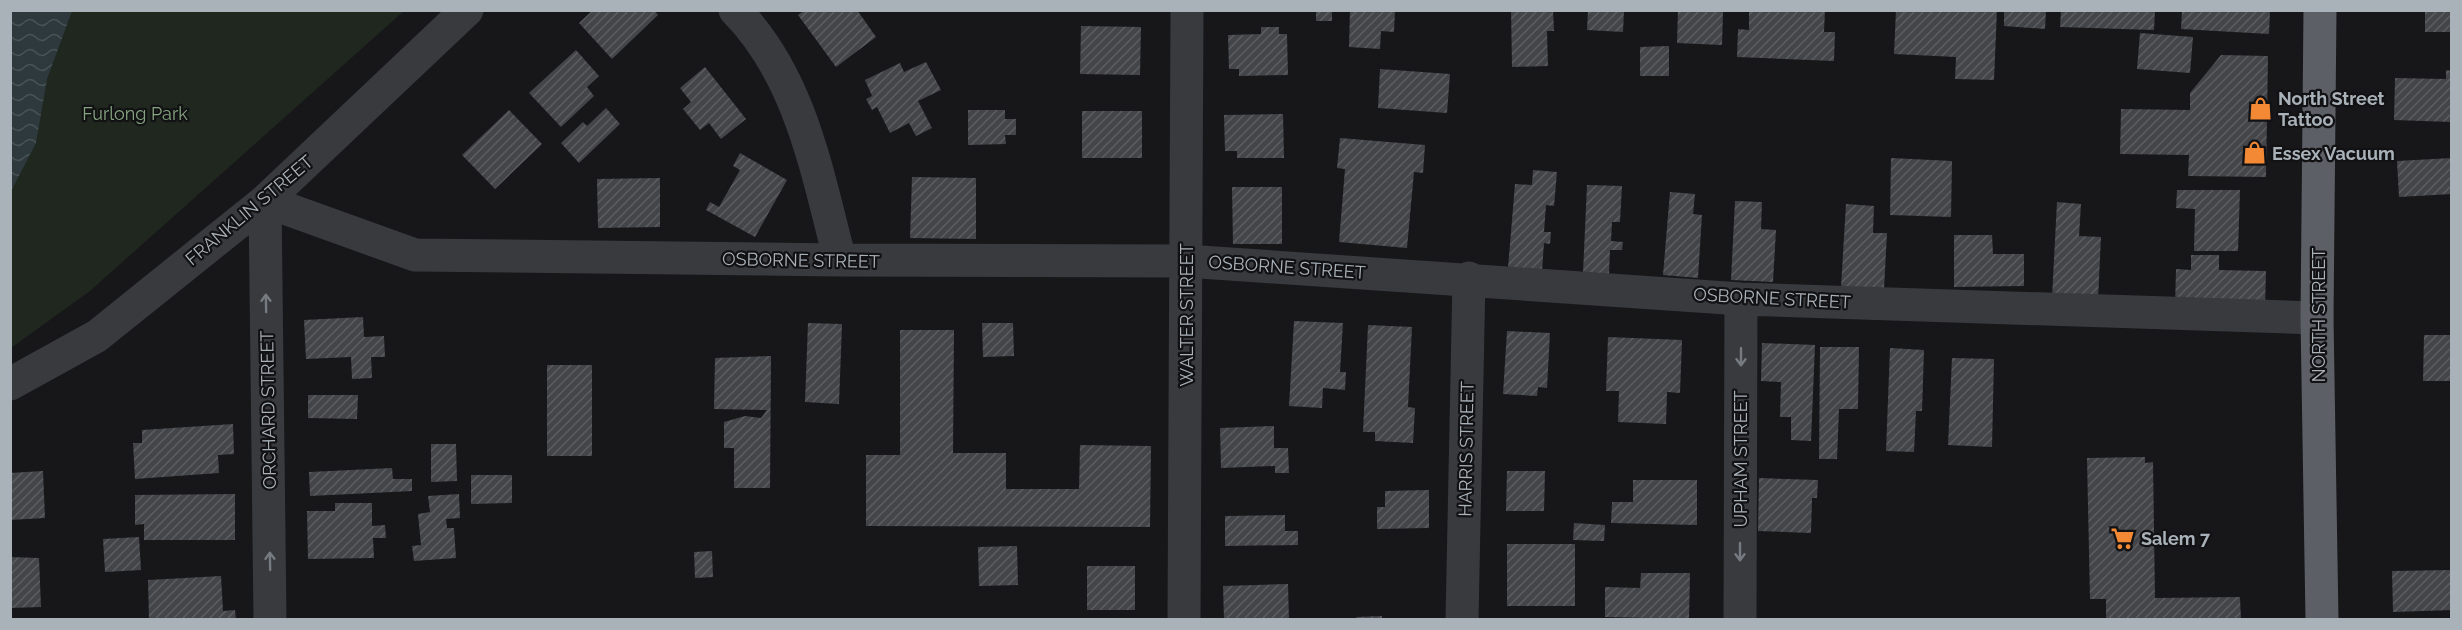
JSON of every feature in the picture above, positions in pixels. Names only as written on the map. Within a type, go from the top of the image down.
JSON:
[{"type":"highway","name":"NORTH STREET","points":[[2320,10],[2317,318],[2322,620]]},
{"type":"street","name":"FRANKLIN STREET","points":[[10,384],[97,336],[265,201],[467,10]]},
{"type":"street","points":[[735,10],[752,28],[776,64],[807,134],[840,260]]},
{"type":"street","name":"WALTER STREET","points":[[1184,620],[1187,10]]},
{"type":"street","name":"OSBORNE STREET","points":[[265,201],[416,255],[1186,261],[1741,299],[2317,318]]},
{"type":"street","name":"ORCHARD STREET","points":[[265,201],[270,620]]},
{"type":"street","name":"HARRIS STREET","points":[[1462,620],[1469,279]]},
{"type":"street","name":"UPHAM STREET","points":[[1740,620],[1741,299]]},
{"type":"green space","name":"Furlong Park","points":[[61,11],[404,11],[90,291],[11,348],[11,158]]},
{"type":"water","points":[[11,10],[72,11],[47,79],[36,143],[11,191]]},
{"type":"building","points":[[593,10],[654,10],[658,15],[612,59],[579,23]]},
{"type":"building","points":[[805,10],[857,10],[876,37],[836,67],[798,15]]},
{"type":"building","points":[[1316,10],[1332,10],[1332,21],[1316,21]]},
{"type":"building","points":[[1350,10],[1395,10],[1394,32],[1381,31],[1380,49],[1349,47]]},
{"type":"building","points":[[1511,10],[1553,10],[1554,31],[1547,31],[1548,66],[1512,67]]},
{"type":"building","points":[[1588,10],[1624,10],[1623,32],[1587,30]]},
{"type":"building","points":[[1678,10],[1723,10],[1722,45],[1677,43]]},
{"type":"building","points":[[1749,10],[1825,10],[1824,32],[1835,32],[1834,61],[1737,57],[1738,29],[1749,30]]},
{"type":"building","points":[[1896,10],[1997,10],[1994,80],[1955,79],[1956,57],[1894,54]]},
{"type":"building","points":[[2004,10],[2046,10],[2045,29],[2004,26]]},
{"type":"building","points":[[2061,10],[2155,10],[2154,30],[2060,27]]},
{"type":"building","points":[[2182,10],[2270,10],[2269,34],[2181,29]]},
{"type":"building","points":[[2425,10],[2452,10],[2452,32],[2425,32]]},
{"type":"building","points":[[1081,26],[1141,27],[1140,75],[1080,74]]},
{"type":"building","points":[[1261,27],[1279,27],[1279,34],[1287,34],[1288,75],[1239,76],[1239,69],[1229,69],[1228,35],[1261,34]]},
{"type":"building","points":[[2140,33],[2193,37],[2190,73],[2137,69]]},
{"type":"building","points":[[1669,46],[1669,76],[1640,76],[1640,47]]},
{"type":"building","points":[[576,50],[599,76],[587,87],[594,96],[561,127],[529,93]]},
{"type":"building","points":[[2221,55],[2268,56],[2266,177],[2188,176],[2189,155],[2120,154],[2121,109],[2190,110],[2190,93]]},
{"type":"building","points":[[926,62],[941,90],[918,101],[932,128],[916,136],[909,123],[890,133],[877,107],[872,110],[866,99],[872,96],[865,80],[900,63],[904,72]]},
{"type":"building","points":[[705,67],[746,119],[721,139],[709,123],[700,130],[683,109],[691,102],[680,88]]},
{"type":"building","points":[[1380,69],[1450,74],[1447,113],[1378,108]]},
{"type":"building","points":[[2446,70],[2452,71],[2452,122],[2394,120],[2395,78],[2446,79]]},
{"type":"building","points":[[606,108],[620,124],[579,163],[561,143],[583,122],[587,126]]},
{"type":"building","points":[[509,110],[542,144],[495,189],[462,155]]},
{"type":"building","points":[[968,110],[1005,110],[1005,119],[1016,119],[1016,135],[1005,135],[1006,144],[968,145]]},
{"type":"building","points":[[1082,111],[1142,111],[1142,158],[1082,158]]},
{"type":"building","points":[[1283,114],[1284,158],[1237,158],[1237,151],[1225,151],[1224,115]]},
{"type":"building","points":[[1340,138],[1425,145],[1423,173],[1414,172],[1407,248],[1339,242],[1345,169],[1337,168]]},
{"type":"building","points":[[740,153],[787,180],[755,237],[706,210],[710,202],[719,207],[740,170],[733,166]]},
{"type":"building","points":[[1891,158],[1952,161],[1951,217],[1890,215]]},
{"type":"building","points":[[2452,158],[2452,194],[2399,197],[2397,161]]},
{"type":"building","points":[[1533,170],[1557,172],[1554,206],[1546,205],[1544,232],[1551,232],[1550,244],[1544,243],[1542,271],[1508,268],[1515,184],[1532,185]]},
{"type":"building","points":[[912,177],[976,178],[976,239],[910,238]]},
{"type":"building","points":[[660,178],[660,227],[598,228],[597,179]]},
{"type":"building","points":[[1587,185],[1622,186],[1620,222],[1612,222],[1611,241],[1623,242],[1622,250],[1610,250],[1609,274],[1583,273]]},
{"type":"building","points":[[1232,187],[1282,187],[1282,244],[1233,244]]},
{"type":"building","points":[[2177,190],[2240,190],[2238,251],[2194,251],[2195,209],[2176,208]]},
{"type":"building","points":[[1670,192],[1695,194],[1693,214],[1702,215],[1698,278],[1663,275]]},
{"type":"building","points":[[1735,201],[1762,202],[1761,229],[1776,230],[1773,282],[1731,280]]},
{"type":"building","points":[[2057,202],[2081,204],[2079,236],[2101,237],[2098,300],[2052,297]]},
{"type":"building","points":[[1846,204],[1874,206],[1873,233],[1887,233],[1884,289],[1841,287]]},
{"type":"building","points":[[1954,235],[1992,235],[1993,254],[2024,254],[2024,286],[1954,287]]},
{"type":"building","points":[[2191,255],[2219,255],[2219,270],[2266,271],[2265,308],[2175,306],[2176,269],[2191,270]]},
{"type":"building","points":[[363,317],[364,337],[384,336],[385,357],[371,357],[372,378],[352,379],[351,357],[306,359],[304,320]]},
{"type":"building","points":[[1294,321],[1343,323],[1340,372],[1346,372],[1345,390],[1323,388],[1322,408],[1289,406]]},
{"type":"building","points":[[808,323],[842,324],[839,404],[805,402]]},
{"type":"building","points":[[982,323],[1013,323],[1014,356],[983,357]]},
{"type":"building","points":[[1368,325],[1412,327],[1408,407],[1415,408],[1413,443],[1375,441],[1375,432],[1363,432]]},
{"type":"building","points":[[900,330],[954,330],[953,453],[1006,453],[1006,489],[1079,489],[1080,445],[1151,446],[1150,527],[866,526],[866,455],[900,455]]},
{"type":"building","points":[[1507,331],[1550,333],[1547,388],[1538,387],[1537,396],[1503,394]]},
{"type":"building","points":[[2424,335],[2452,335],[2452,381],[2423,381]]},
{"type":"building","points":[[1608,337],[1682,340],[1680,393],[1667,392],[1666,424],[1618,422],[1619,391],[1606,391]]},
{"type":"building","points":[[1762,343],[1815,345],[1811,441],[1791,440],[1791,417],[1780,417],[1781,382],[1761,381]]},
{"type":"building","points":[[1820,347],[1859,347],[1858,409],[1839,409],[1837,459],[1819,459]]},
{"type":"building","points":[[1890,348],[1924,350],[1922,411],[1916,411],[1914,452],[1886,451]]},
{"type":"building","points":[[771,356],[770,488],[734,488],[734,448],[724,448],[724,422],[745,416],[761,418],[767,410],[714,409],[715,358]]},
{"type":"building","points":[[1952,358],[1994,359],[1992,447],[1948,445]]},
{"type":"building","points":[[547,365],[592,365],[592,456],[547,456]]},
{"type":"building","points":[[308,395],[358,395],[357,419],[308,418]]},
{"type":"building","points":[[233,424],[234,454],[218,455],[219,473],[135,479],[133,443],[142,443],[142,430]]},
{"type":"building","points":[[1274,426],[1274,448],[1288,448],[1289,473],[1275,473],[1275,466],[1221,468],[1220,428]]},
{"type":"building","points":[[431,444],[456,444],[457,481],[431,482]]},
{"type":"building","points":[[2145,457],[2145,463],[2153,462],[2155,598],[2240,597],[2241,620],[2106,620],[2106,599],[2090,599],[2087,458]]},
{"type":"building","points":[[392,468],[393,479],[412,479],[412,491],[310,496],[309,472]]},
{"type":"building","points":[[43,471],[45,518],[10,520],[10,473]]},
{"type":"building","points":[[1507,471],[1545,471],[1544,511],[1506,511]]},
{"type":"building","points":[[471,475],[512,475],[512,503],[471,504]]},
{"type":"building","points":[[1759,478],[1818,480],[1817,498],[1812,498],[1811,533],[1758,531]]},
{"type":"building","points":[[1633,480],[1697,480],[1697,525],[1611,523],[1612,502],[1633,502]]},
{"type":"building","points":[[1429,490],[1429,528],[1377,529],[1377,507],[1385,507],[1385,491]]},
{"type":"building","points":[[235,494],[235,540],[144,540],[144,524],[135,525],[135,495]]},
{"type":"building","points":[[459,494],[460,518],[446,519],[447,528],[454,528],[456,558],[414,561],[412,546],[421,545],[418,514],[430,512],[428,496]]},
{"type":"building","points":[[335,503],[372,503],[372,526],[385,525],[386,538],[373,538],[374,558],[308,559],[307,511],[335,511]]},
{"type":"building","points":[[1285,515],[1285,531],[1298,531],[1298,545],[1225,546],[1225,516]]},
{"type":"building","points":[[1574,523],[1605,525],[1604,541],[1573,540]]},
{"type":"building","points":[[139,537],[141,570],[105,572],[103,539]]},
{"type":"building","points":[[1507,544],[1575,544],[1575,606],[1507,606]]},
{"type":"building","points":[[1017,546],[1018,585],[979,586],[978,547]]},
{"type":"building","points":[[712,551],[713,577],[695,578],[694,552]]},
{"type":"building","points":[[10,557],[39,558],[41,607],[10,608]]},
{"type":"building","points":[[1087,566],[1135,566],[1135,610],[1087,610]]},
{"type":"building","points":[[2452,570],[2452,610],[2393,612],[2392,571]]},
{"type":"building","points":[[1641,573],[1690,573],[1689,619],[1605,617],[1605,587],[1640,588]]},
{"type":"building","points":[[221,576],[223,611],[235,610],[236,620],[149,620],[148,580]]},
{"type":"building","points":[[1288,584],[1289,620],[1224,620],[1223,586]]},
{"type":"building","points":[[1382,616],[1382,620],[1357,620],[1356,617]]},
{"type":"place","name":"North Street Tattoo","points":[[2260,108]]},
{"type":"place","name":"Essex Vacuum","points":[[2254,153]]},
{"type":"place","name":"Salem 7","points":[[2123,538]]}]
